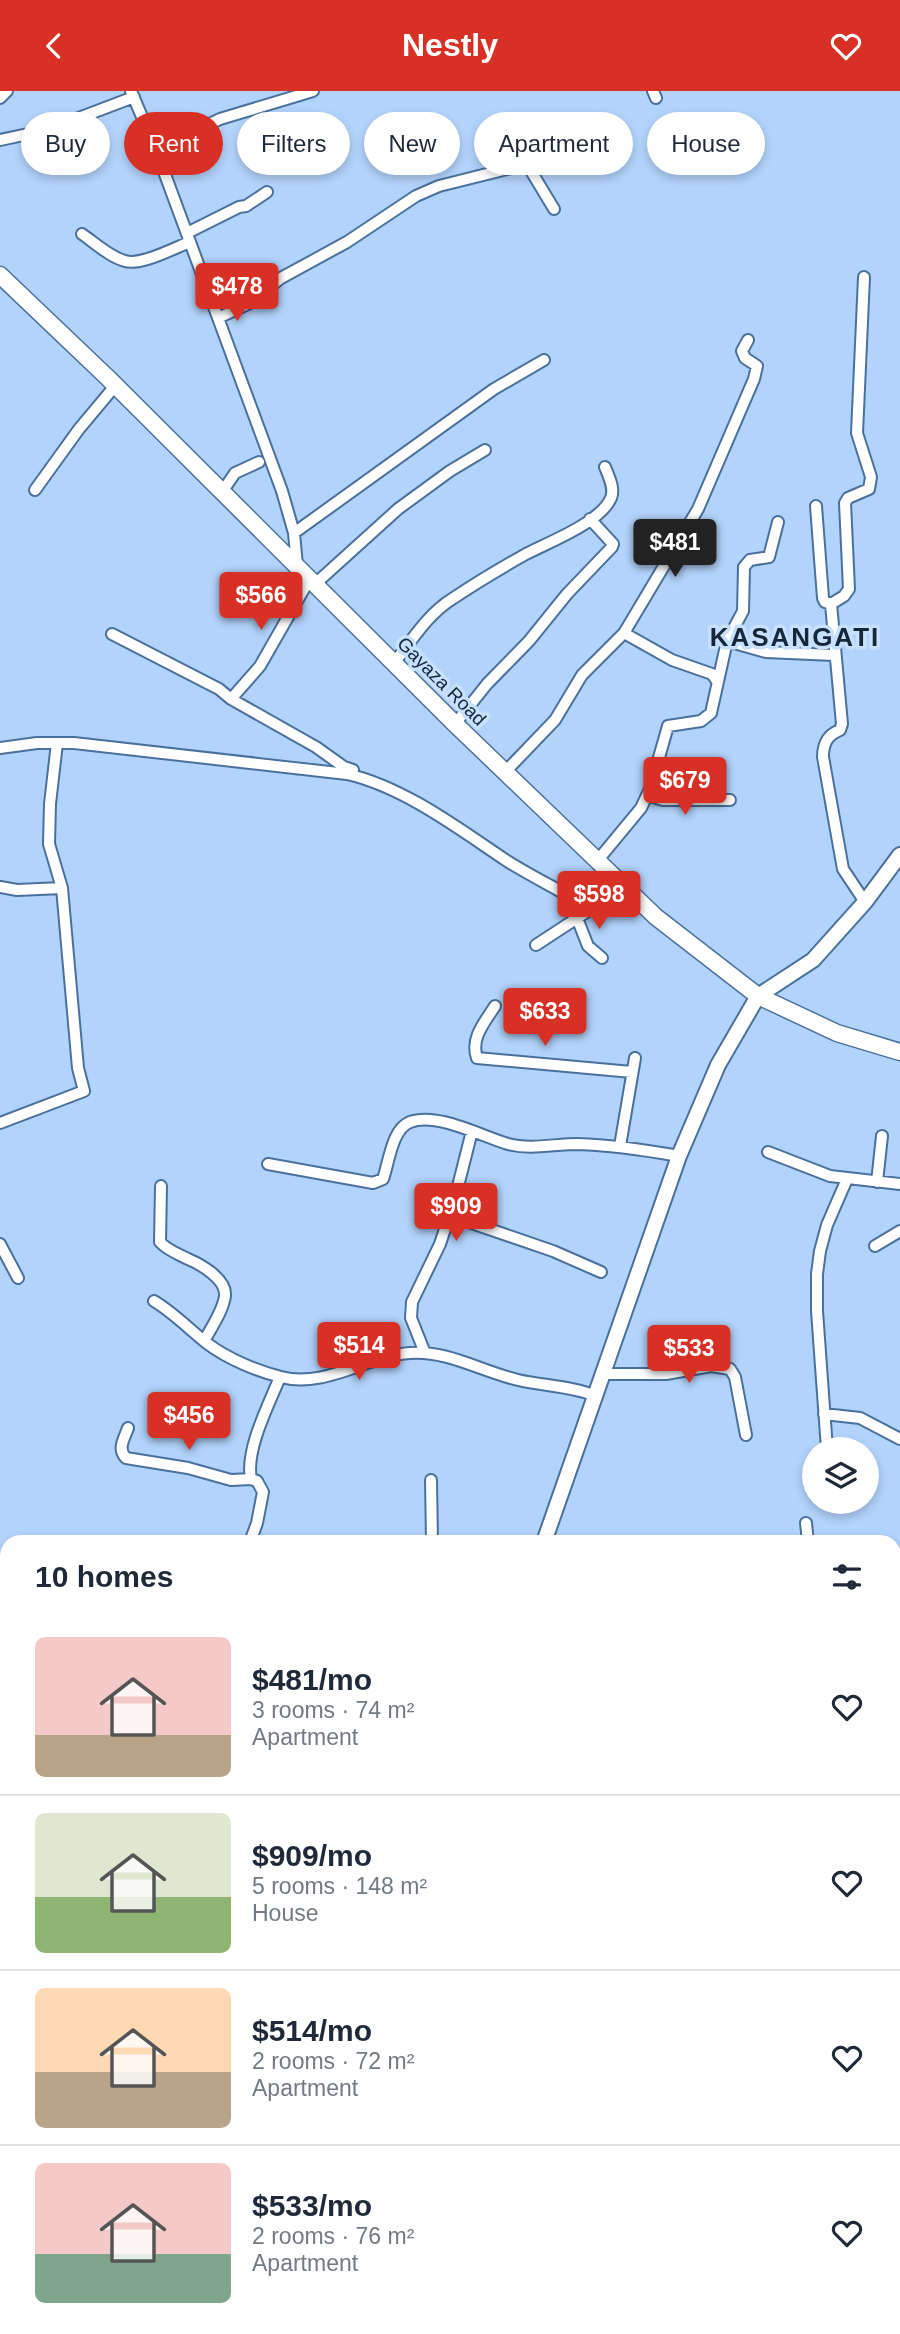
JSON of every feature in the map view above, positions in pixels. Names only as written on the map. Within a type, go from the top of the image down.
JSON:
[{"type":"main road","name":"Gayaza Road","points":[[0,275],[455,723],[633,894],[687,942],[758,996],[837,1033],[900,1052]]},
{"type":"street","points":[[0,97],[7,91]]},
{"type":"street","points":[[223,118],[313,91]]},
{"type":"street","points":[[0,140],[47,130],[133,94],[140,112]]},
{"type":"street","points":[[218,318],[248,304],[281,278],[347,242],[400,205],[439,186],[523,165],[528,166],[554,209]]},
{"type":"street","points":[[165,175],[267,448],[294,533],[297,566]]},
{"type":"street","points":[[82,235],[115,256],[131,262],[146,259],[267,192]]},
{"type":"street","points":[[831,604],[844,596],[849,589],[845,503],[848,498],[869,489],[872,484],[857,433],[864,277]]},
{"type":"street","points":[[506,771],[555,720],[582,675],[624,633],[698,509],[749,393],[757,366],[743,355],[742,351],[748,339]]},
{"type":"street","points":[[294,533],[494,389],[544,360]]},
{"type":"street","points":[[35,490],[79,429],[115,386]]},
{"type":"street","points":[[231,699],[260,666],[312,583],[398,509],[450,471],[485,450]]},
{"type":"street","points":[[222,492],[235,473],[259,462]]},
{"type":"street","points":[[394,663],[433,614],[450,600],[600,512],[612,496],[606,467]]},
{"type":"street","points":[[816,506],[822,598],[831,604]]},
{"type":"street","points":[[455,723],[487,684],[530,641],[567,594],[612,547],[613,544],[590,519]]},
{"type":"street","points":[[598,860],[641,809],[668,726],[707,718],[710,713],[727,641],[743,611],[744,567],[750,560],[769,557],[778,522]]},
{"type":"street","points":[[831,604],[842,725],[823,745],[823,757],[843,869],[865,902]]},
{"type":"street","points":[[624,633],[672,660],[712,674],[717,681]]},
{"type":"street","points":[[112,634],[211,685],[316,747],[344,767],[359,772],[458,827],[508,861],[592,909],[611,909],[633,894]]},
{"type":"street","points":[[727,641],[766,652],[834,655]]},
{"type":"street","points":[[0,1123],[84,1091],[78,1068],[62,888],[49,844],[50,804],[57,743]]},
{"type":"street","points":[[0,748],[28,744],[74,743],[333,771],[372,781]]},
{"type":"street","points":[[647,795],[672,801],[730,800]]},
{"type":"street","points":[[546,1535],[679,1156],[718,1065],[758,996],[813,960],[865,902],[900,855]]},
{"type":"street","points":[[0,887],[17,890],[62,888]]},
{"type":"street","points":[[536,945],[592,909]]},
{"type":"street","points":[[577,918],[588,946],[602,958]]},
{"type":"street","points":[[495,1006],[477,1034],[477,1058],[632,1072]]},
{"type":"street","points":[[620,1146],[635,1058]]},
{"type":"street","points":[[268,1164],[373,1183],[383,1179],[397,1135],[403,1125],[428,1120],[472,1131],[511,1145],[620,1146],[679,1156]]},
{"type":"street","points":[[425,1353],[411,1318],[412,1302],[440,1244],[472,1131]]},
{"type":"street","points":[[877,1182],[883,1136]]},
{"type":"street","points":[[768,1152],[831,1176],[900,1184]]},
{"type":"street","points":[[826,1437],[817,1274],[827,1225],[847,1179]]},
{"type":"street","points":[[161,1186],[160,1242],[174,1253],[204,1267],[224,1290],[225,1296],[219,1312],[204,1341]]},
{"type":"street","points":[[448,1215],[553,1251],[601,1272]]},
{"type":"street","points":[[875,1246],[900,1231]]},
{"type":"street","points":[[0,1244],[18,1278]]},
{"type":"street","points":[[154,1301],[223,1354],[280,1377],[294,1380],[320,1377],[388,1357],[425,1353],[514,1379],[583,1391],[596,1396]]},
{"type":"street","points":[[603,1374],[666,1374],[711,1366],[730,1369],[735,1377],[746,1434]]},
{"type":"street","points":[[251,1479],[251,1462],[261,1423],[280,1377]]},
{"type":"street","points":[[824,1414],[860,1418],[900,1439]]},
{"type":"street","points":[[128,1429],[121,1448],[126,1458],[188,1468],[231,1480],[257,1481],[263,1492],[253,1535]]},
{"type":"street","points":[[431,1480],[432,1535]]},
{"type":"street","points":[[806,1523],[807,1535]]},
{"type":"district","name":"KASANGATI","points":[[795,637]]}]
